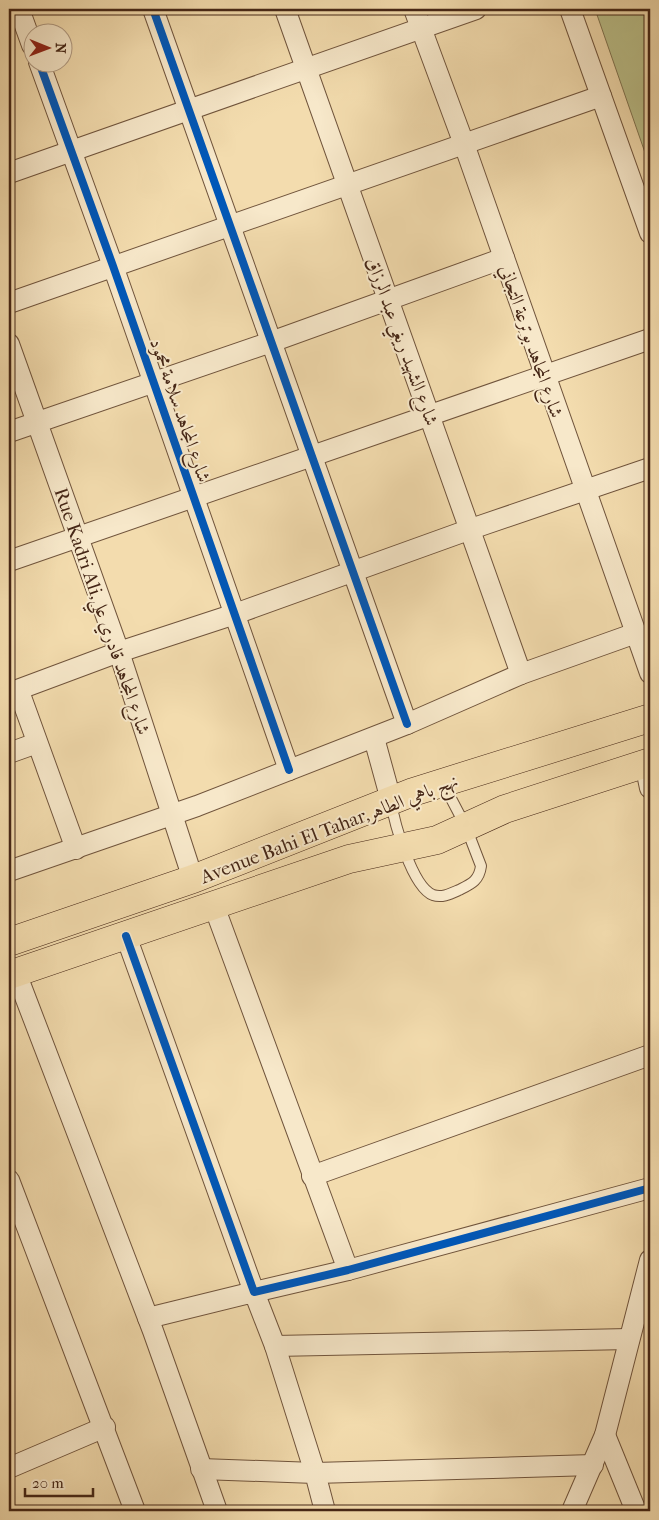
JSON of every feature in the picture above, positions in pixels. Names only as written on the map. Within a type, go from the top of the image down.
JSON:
[{"type":"main road","name":"Avenue Bahi El Tahar,نهج باهي الطاهر","points":[[9,942],[193,879],[391,800],[650,718]]},
{"type":"main road","name":"Avenue Bahi El Tahar,نهج باهي الطاهر","points":[[12,974],[349,859],[437,840],[505,809],[649,772]]},
{"type":"street","points":[[20,9],[24,22]]},
{"type":"street","points":[[153,9],[407,724]]},
{"type":"street","name":"شارع الشهيد ريغي عبد الرزاق","points":[[285,9],[521,674]]},
{"type":"street","name":"شارع المجاهد بوترعة التجاني","points":[[414,9],[464,144],[584,490],[650,673]]},
{"type":"street","points":[[9,173],[476,9]]},
{"type":"street","points":[[570,9],[650,233]]},
{"type":"street","name":"شارع المجاهد سلامة محمود","points":[[43,72],[195,498],[289,770]]},
{"type":"street","points":[[9,303],[601,96]]},
{"type":"street","points":[[9,432],[271,342],[504,258]]},
{"type":"street","points":[[9,561],[650,339]]},
{"type":"street","name":"Rue Kadri Ali,شارع المجاهد قادري علي","points":[[9,344],[79,538],[193,879]]},
{"type":"street","points":[[9,693],[118,652],[235,614],[470,529],[650,468]]},
{"type":"street","points":[[9,871],[173,815],[374,738],[521,674],[636,633]]},
{"type":"street","points":[[9,693],[21,696],[76,849]]},
{"type":"street","points":[[374,738],[391,800]]},
{"type":"street","points":[[9,753],[37,743]]},
{"type":"street","points":[[214,906],[348,1270]]},
{"type":"street","points":[[126,936],[275,1346],[325,1511]]},
{"type":"street","points":[[12,974],[148,1318],[217,1511]]},
{"type":"street","points":[[312,1176],[650,1055]]},
{"type":"street","points":[[9,1180],[105,1427],[135,1511]]},
{"type":"street","points":[[148,1318],[348,1270],[650,1188]]},
{"type":"street","points":[[572,1511],[605,1435],[628,1339],[650,1260]]},
{"type":"street","points":[[275,1346],[628,1339]]},
{"type":"street","points":[[9,1468],[105,1427]]},
{"type":"street","points":[[605,1435],[636,1511]]},
{"type":"street","points":[[201,1469],[315,1473],[593,1465]]},
{"type":"lane","points":[[391,800],[403,848],[422,887],[432,895],[446,896],[472,884],[480,873],[480,861],[454,800],[443,783]]},
{"type":"green space","points":[[595,9],[650,9],[650,167]]},
{"type":"cycle path","points":[[153,9],[407,724]]},
{"type":"cycle path","points":[[43,72],[113,266],[289,770]]},
{"type":"cycle path","points":[[126,936],[254,1292],[348,1270],[650,1188]]}]
